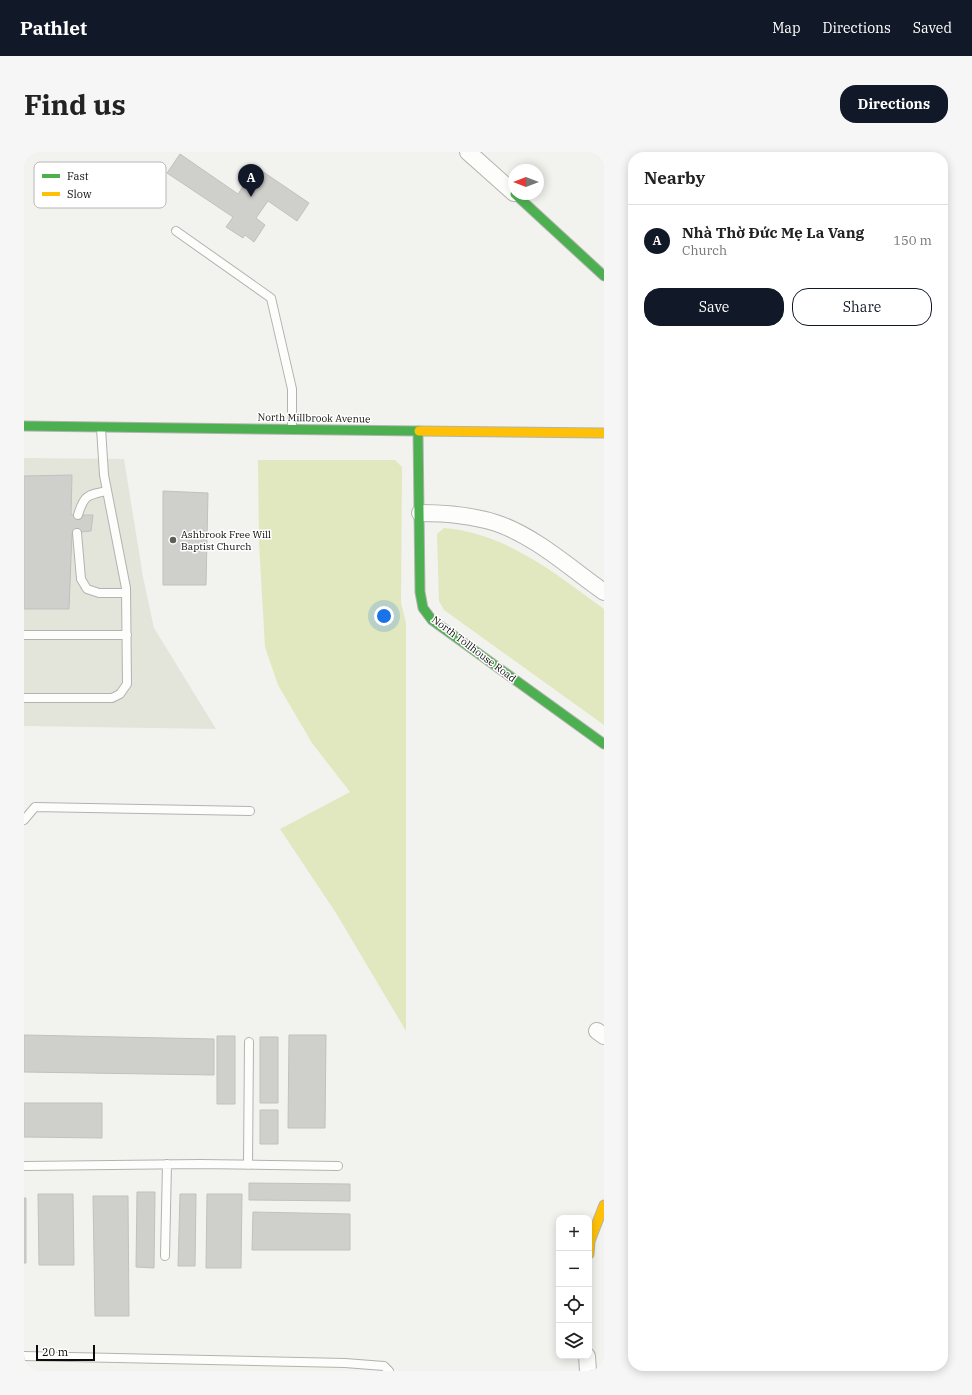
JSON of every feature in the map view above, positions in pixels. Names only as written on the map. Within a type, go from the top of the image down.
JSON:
[{"type":"street","points":[[468,152],[508,189]]},
{"type":"street","points":[[521,200],[604,276]]},
{"type":"street","name":"North Millbrook Avenue","points":[[24,426],[101,428],[292,428],[604,433]]},
{"type":"street","name":"North Tollhouse Road","points":[[418,431],[420,592],[423,608],[432,620],[604,744]]},
{"type":"street","points":[[420,513],[450,513],[496,523],[532,540],[604,592]]},
{"type":"street","points":[[589,1251],[590,1241],[604,1205]]},
{"type":"street","points":[[588,1359],[588,1371]]},
{"type":"lane","points":[[176,231],[271,298],[292,390],[292,428]]},
{"type":"lane","points":[[24,698],[112,698],[120,694],[127,684],[126,593],[107,491],[101,428]]},
{"type":"lane","points":[[78,515],[82,500],[89,495],[107,491]]},
{"type":"lane","points":[[77,533],[81,579],[88,590],[99,593],[126,593]]},
{"type":"lane","points":[[24,635],[127,635]]},
{"type":"lane","points":[[24,820],[35,807],[250,811]]},
{"type":"lane","points":[[248,1164],[249,1042]]},
{"type":"lane","points":[[165,1256],[167,1164]]},
{"type":"lane","points":[[24,1166],[248,1164],[338,1166]]},
{"type":"lane","points":[[24,1356],[301,1367],[358,1368],[384,1366],[389,1371]]},
{"type":"shaded area","points":[[24,458],[124,459],[143,577],[154,628],[216,729],[24,726]]},
{"type":"green space","points":[[258,460],[395,460],[402,467],[401,603],[406,623],[406,1031],[336,913],[280,829],[350,792],[312,743],[278,685],[265,647],[259,543]]},
{"type":"green space","points":[[444,528],[467,531],[509,546],[548,569],[604,609],[604,725],[444,610],[439,601],[437,534]]},
{"type":"building","points":[[180,154],[238,194],[256,167],[309,203],[297,221],[268,201],[256,218],[265,225],[254,242],[245,235],[243,238],[226,227],[233,217],[167,173]]},
{"type":"building","points":[[72,475],[71,515],[93,515],[91,531],[72,533],[69,609],[24,609],[24,476]]},
{"type":"building","points":[[163,491],[208,493],[206,585],[163,585]]},
{"type":"building","points":[[24,1035],[214,1039],[214,1075],[24,1072]]},
{"type":"building","points":[[289,1035],[326,1035],[325,1128],[288,1128]]},
{"type":"building","points":[[217,1036],[235,1036],[235,1104],[217,1104]]},
{"type":"building","points":[[260,1037],[278,1037],[278,1103],[260,1103]]},
{"type":"building","points":[[24,1103],[102,1103],[102,1138],[24,1137]]},
{"type":"building","points":[[260,1110],[278,1110],[278,1144],[260,1144]]},
{"type":"building","points":[[249,1183],[350,1184],[350,1201],[249,1200]]},
{"type":"building","points":[[137,1192],[155,1192],[154,1268],[136,1267]]},
{"type":"building","points":[[38,1194],[73,1194],[74,1265],[39,1265]]},
{"type":"building","points":[[180,1194],[196,1194],[195,1266],[178,1266]]},
{"type":"building","points":[[207,1194],[242,1194],[241,1268],[206,1268]]},
{"type":"building","points":[[93,1196],[128,1196],[129,1316],[95,1316]]},
{"type":"building","points":[[24,1198],[26,1198],[26,1263],[24,1263]]},
{"type":"building","points":[[253,1212],[350,1214],[350,1250],[252,1250]]},
{"type":"traffic: fast","points":[[522,200],[604,276]]},
{"type":"traffic: fast","points":[[24,426],[419,431]]},
{"type":"traffic: fast","points":[[418,431],[420,592],[423,608],[432,620],[604,744]]},
{"type":"traffic: slow","points":[[419,431],[604,433]]},
{"type":"traffic: slow","points":[[589,1251],[590,1241],[604,1205]]},
{"type":"place","name":"Nhà Thờ Đức Mẹ La Vang","points":[[251,197]]},
{"type":"place","name":"Ashbrook Free Will Baptist Church","points":[[173,540]]}]
